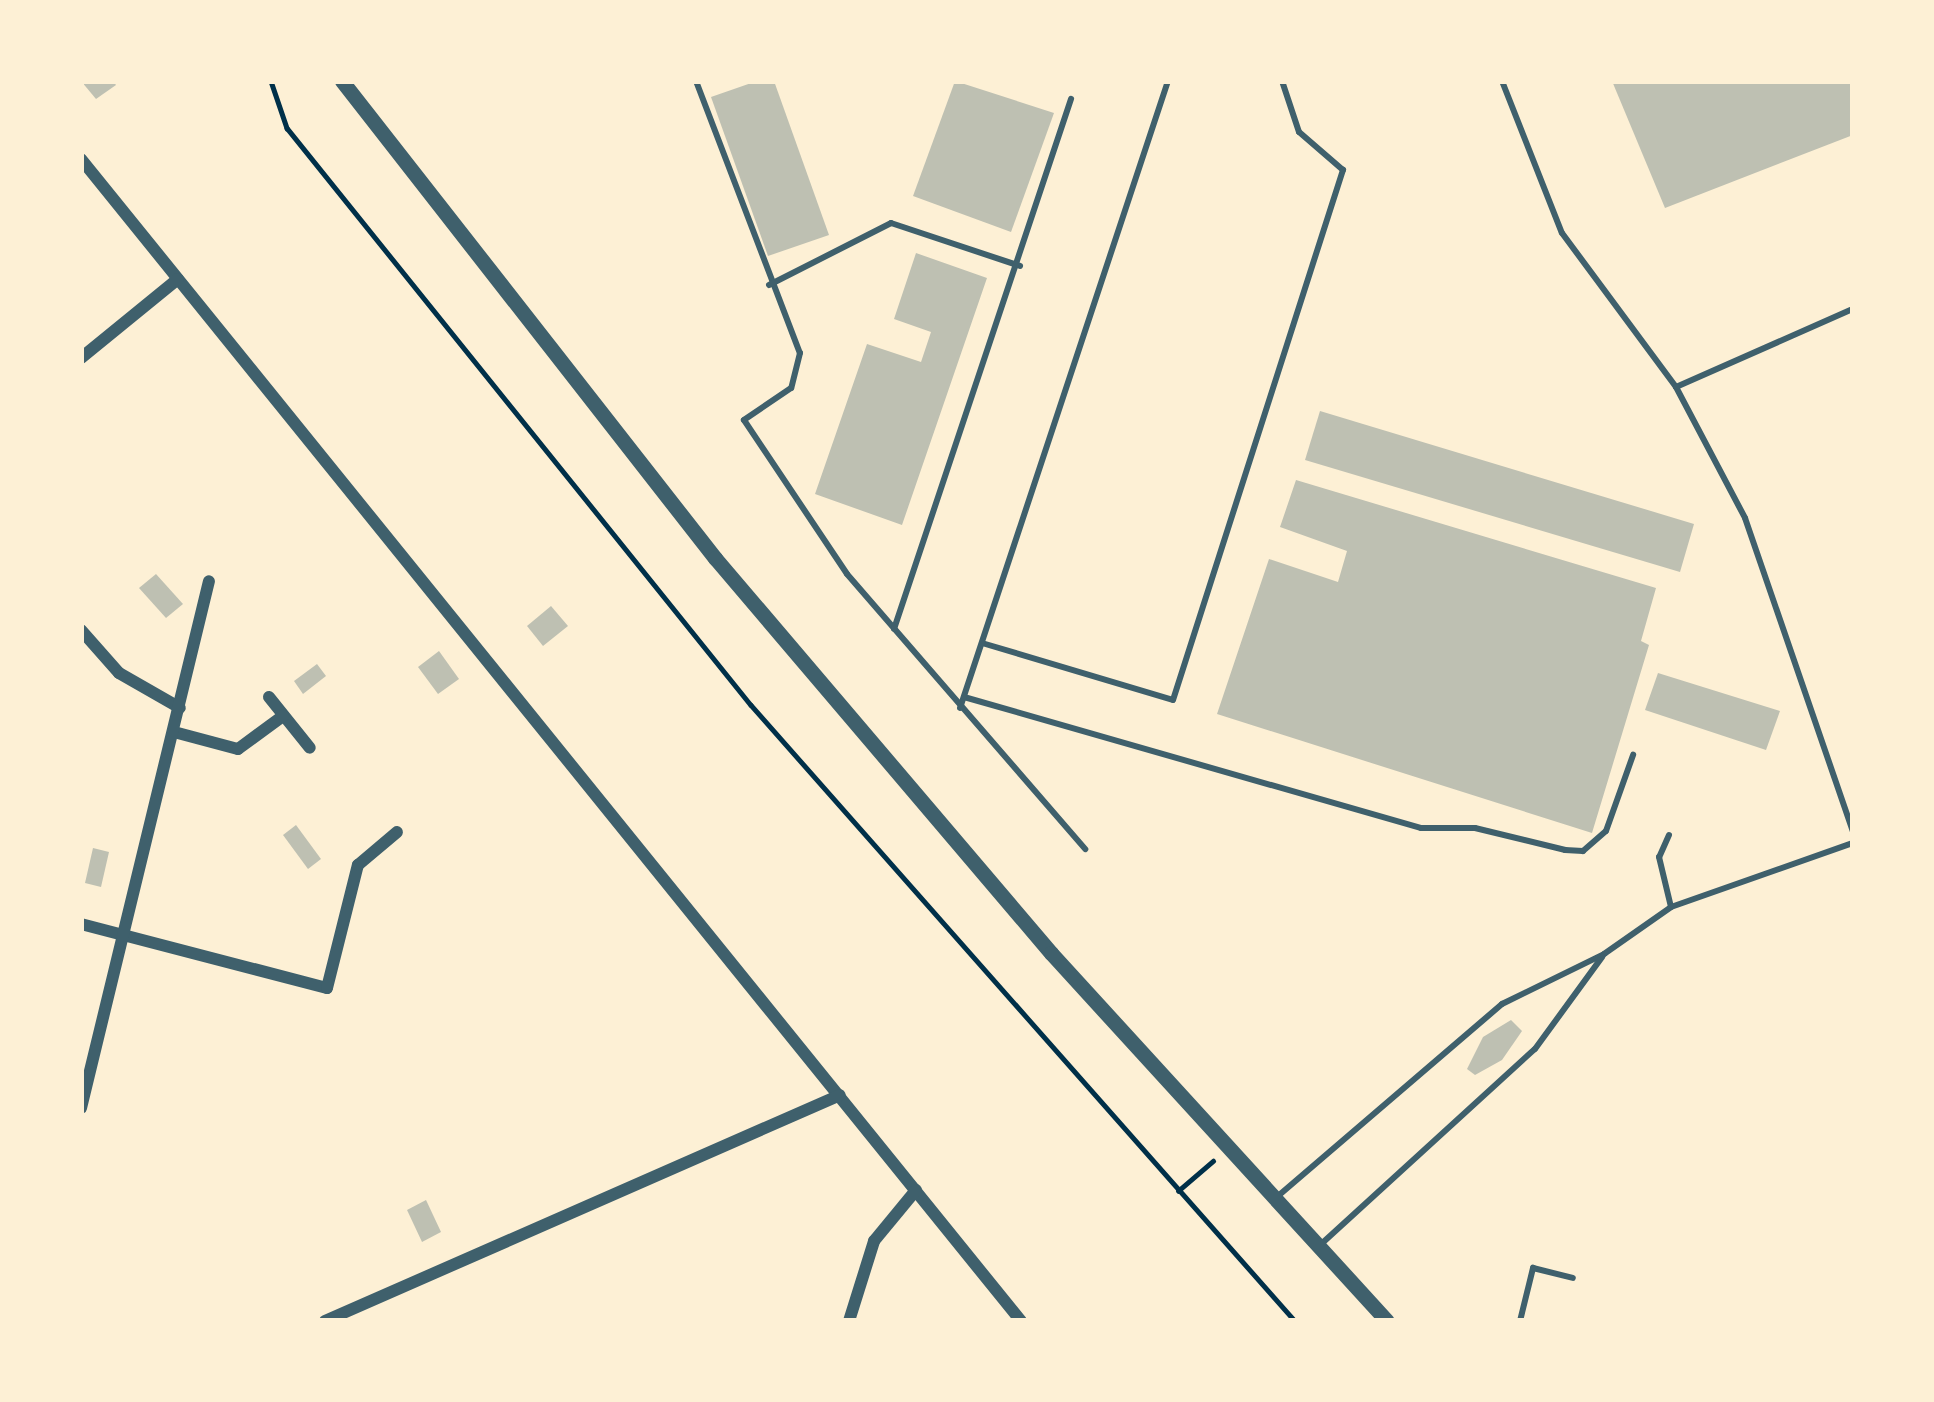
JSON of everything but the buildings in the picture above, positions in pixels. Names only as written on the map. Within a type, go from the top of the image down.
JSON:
[{"type":"street","points":[[342,81],[715,558],[1052,953],[1387,1321]]},
{"type":"street","points":[[81,160],[1021,1321]]},
{"type":"street","points":[[81,358],[178,279]]},
{"type":"street","points":[[81,1108],[209,581]]},
{"type":"street","points":[[81,630],[119,673],[180,708]]},
{"type":"street","points":[[268,698],[310,748]]},
{"type":"street","points":[[174,731],[238,749],[284,716]]},
{"type":"street","points":[[81,924],[327,988],[358,865],[397,832]]},
{"type":"street","points":[[325,1321],[840,1095]]},
{"type":"street","points":[[850,1321],[874,1241],[916,1190]]},
{"type":"lane","points":[[696,81],[769,285],[800,352],[791,388],[744,420],[847,574],[1084,849]]},
{"type":"lane","points":[[960,708],[1168,81]]},
{"type":"lane","points":[[982,643],[1173,700],[1343,170],[1300,133],[1282,81]]},
{"type":"lane","points":[[1502,81],[1562,233],[1676,387],[1745,518],[1853,831]]},
{"type":"lane","points":[[894,629],[1021,267],[1071,99]]},
{"type":"lane","points":[[769,285],[891,223],[1021,267]]},
{"type":"lane","points":[[1676,387],[1853,308]]},
{"type":"lane","points":[[964,697],[1420,829],[1475,828],[1565,850],[1583,851],[1606,831],[1633,755]]},
{"type":"lane","points":[[1669,835],[1660,857],[1671,907]]},
{"type":"lane","points":[[1275,1198],[1502,1004],[1604,954],[1671,907],[1853,843]]},
{"type":"lane","points":[[1318,1246],[1535,1048],[1604,954]]},
{"type":"lane","points":[[1520,1321],[1533,1268],[1573,1278]]},
{"type":"path","points":[[271,81],[287,128],[751,705],[1294,1321]]}]
